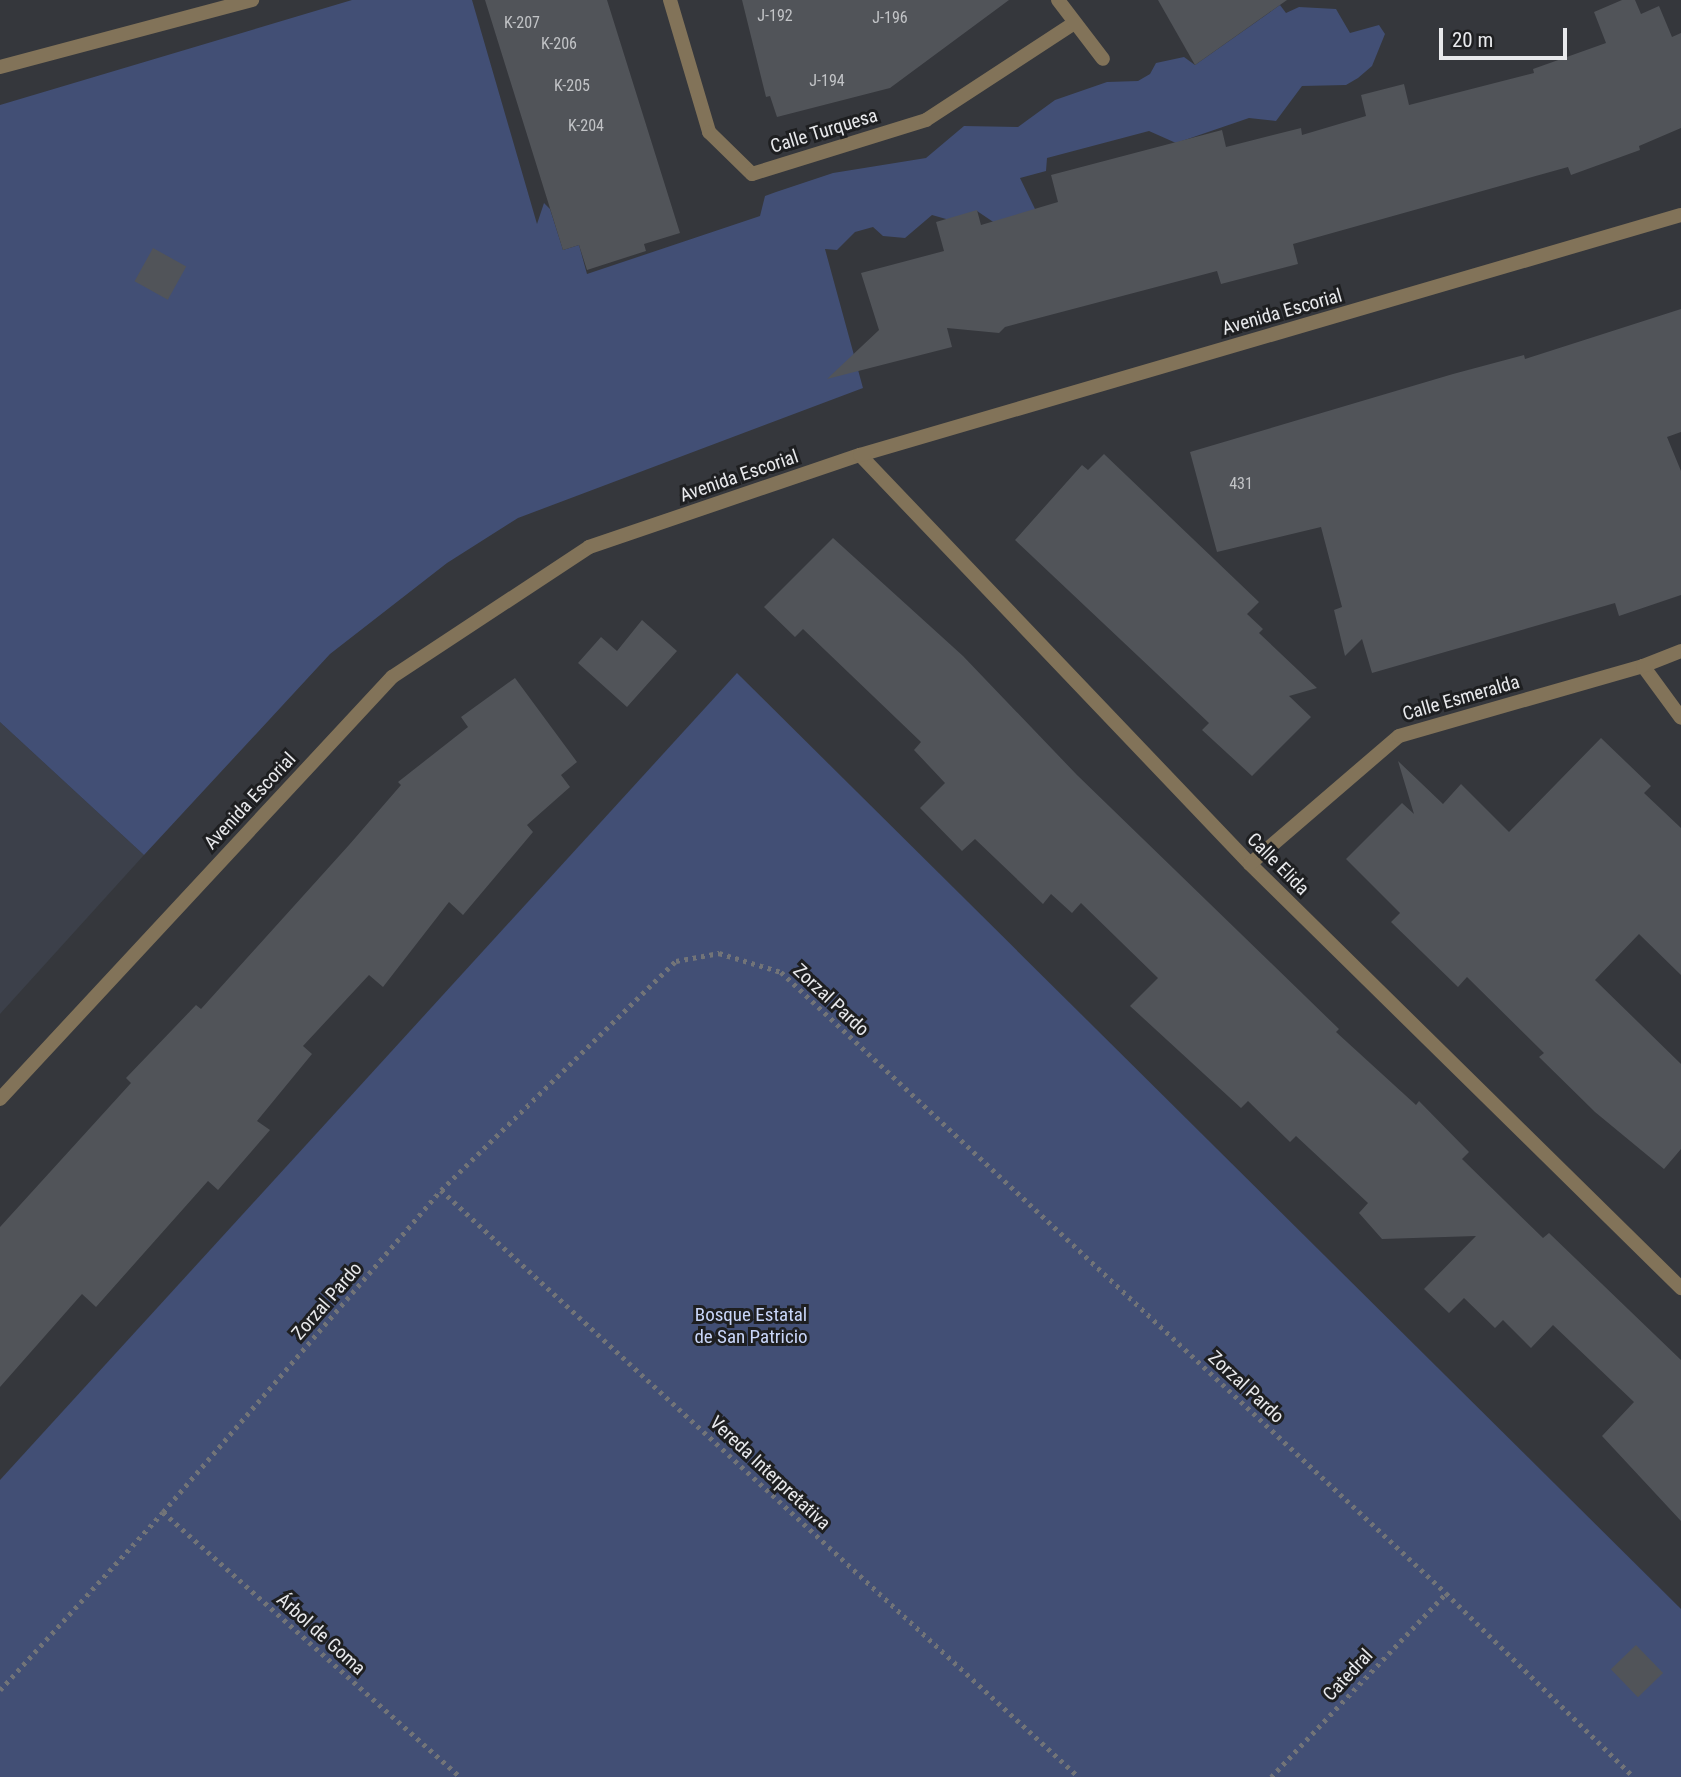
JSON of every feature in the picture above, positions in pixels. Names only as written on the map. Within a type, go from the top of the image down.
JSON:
[{"type":"street","points":[[0,67],[252,0]]},
{"type":"street","name":"Calle Turquesa","points":[[670,0],[709,132],[752,174],[926,120],[1074,23]]},
{"type":"street","points":[[1058,0],[1103,59]]},
{"type":"street","name":"Avenida Escorial","points":[[0,1099],[392,677],[589,547],[860,455],[1681,215]]},
{"type":"street","name":"Calle Elida","points":[[860,455],[1250,864],[1681,1289]]},
{"type":"street","name":"Calle Esmeralda","points":[[1250,864],[1399,736],[1643,666],[1681,651]]},
{"type":"street","points":[[1643,666],[1681,718]]},
{"type":"path","name":"Zorzal Pardo","points":[[0,1690],[163,1512],[442,1190],[676,961],[719,953],[781,972],[1446,1593],[1634,1777]]},
{"type":"path","name":"Vereda Interpretativa","points":[[442,1190],[1079,1777]]},
{"type":"path","name":"Árbol de Goma","points":[[163,1512],[460,1777]]},
{"type":"path","name":"Catedral","points":[[1271,1777],[1446,1593]]},
{"type":"shaded area","points":[[0,722],[144,855],[0,1014]]},
{"type":"green space","points":[[352,0],[472,0],[537,224],[544,203],[550,209],[563,250],[579,245],[587,274],[760,216],[765,196],[776,192],[833,173],[926,158],[964,126],[1018,127],[1055,100],[1107,82],[1138,81],[1150,74],[1156,63],[1184,57],[1195,65],[1280,5],[1286,13],[1299,7],[1336,9],[1350,33],[1379,25],[1385,34],[1372,66],[1358,78],[1346,85],[1302,86],[1276,121],[1249,118],[1176,143],[1149,131],[1047,158],[1046,171],[1020,178],[1035,209],[1017,238],[977,211],[953,221],[932,215],[905,238],[883,236],[873,227],[855,232],[837,250],[825,249],[863,388],[518,518],[447,563],[330,654],[144,855],[0,722],[0,105]]},
{"type":"green space","name":"Bosque Estatal de San Patricio","points":[[737,673],[1681,1609],[1681,1777],[0,1777],[0,1480]]},
{"type":"building","points":[[485,0],[607,0],[680,233],[644,244],[646,251],[587,270],[579,245],[563,250]]},
{"type":"building","points":[[742,0],[1009,0],[890,88],[777,117],[770,96],[766,97]]},
{"type":"building","points":[[1158,0],[1287,0],[1195,65]]},
{"type":"building","points":[[1622,0],[1635,0],[1641,14],[1659,6],[1672,37],[1681,33],[1681,128],[1639,146],[1640,150],[1571,175],[1568,167],[1293,244],[1298,264],[1221,284],[1217,271],[1005,327],[999,333],[947,328],[952,347],[827,379],[879,330],[861,273],[944,251],[936,222],[977,210],[981,225],[1058,202],[1051,175],[1222,130],[1226,147],[1301,128],[1302,135],[1366,116],[1361,95],[1404,84],[1409,105],[1534,73],[1533,69],[1606,43],[1594,12]]},
{"type":"building","points":[[153,248],[186,266],[168,300],[135,281]]},
{"type":"building","points":[[1681,309],[1681,432],[1667,437],[1681,471],[1681,595],[1619,616],[1615,603],[1372,673],[1362,639],[1345,656],[1334,610],[1342,607],[1321,527],[1217,552],[1190,452],[1453,374],[1524,355],[1525,359]]},
{"type":"building","points":[[1104,454],[1259,602],[1247,614],[1263,629],[1259,633],[1317,688],[1289,696],[1311,717],[1252,776],[1202,730],[1209,723],[1015,540],[1082,465],[1088,470]]},
{"type":"building","points":[[833,538],[963,656],[1077,775],[1339,1029],[1336,1032],[1416,1105],[1419,1101],[1469,1152],[1462,1159],[1543,1238],[1549,1233],[1681,1360],[1681,1521],[1602,1436],[1634,1402],[1553,1325],[1531,1348],[1503,1320],[1495,1328],[1464,1298],[1449,1313],[1424,1289],[1476,1236],[1382,1239],[1359,1213],[1368,1203],[1296,1136],[1290,1142],[1248,1101],[1241,1108],[1130,1006],[1158,978],[1081,903],[1072,913],[1051,894],[1043,904],[975,839],[962,851],[920,808],[945,783],[914,750],[921,742],[803,629],[795,637],[764,607]]},
{"type":"building","points":[[642,620],[677,651],[627,707],[578,663],[601,637],[617,651]]},
{"type":"building","points":[[515,678],[577,762],[561,775],[570,787],[527,825],[533,832],[463,915],[449,902],[383,987],[369,975],[303,1046],[312,1054],[257,1121],[270,1130],[218,1190],[208,1181],[96,1307],[82,1294],[0,1387],[0,1227],[131,1083],[126,1078],[196,1005],[201,1009],[349,845],[401,785],[398,782],[468,727],[461,717]]},
{"type":"building","points":[[1601,738],[1651,786],[1644,793],[1681,828],[1681,975],[1639,934],[1595,980],[1681,1064],[1681,1149],[1664,1169],[1595,1112],[1539,1057],[1544,1053],[1467,977],[1458,987],[1391,922],[1400,913],[1346,859],[1402,803],[1414,814],[1398,761],[1443,804],[1461,784],[1509,832]]},
{"type":"building","points":[[1636,1645],[1663,1673],[1638,1697],[1611,1669]]}]
